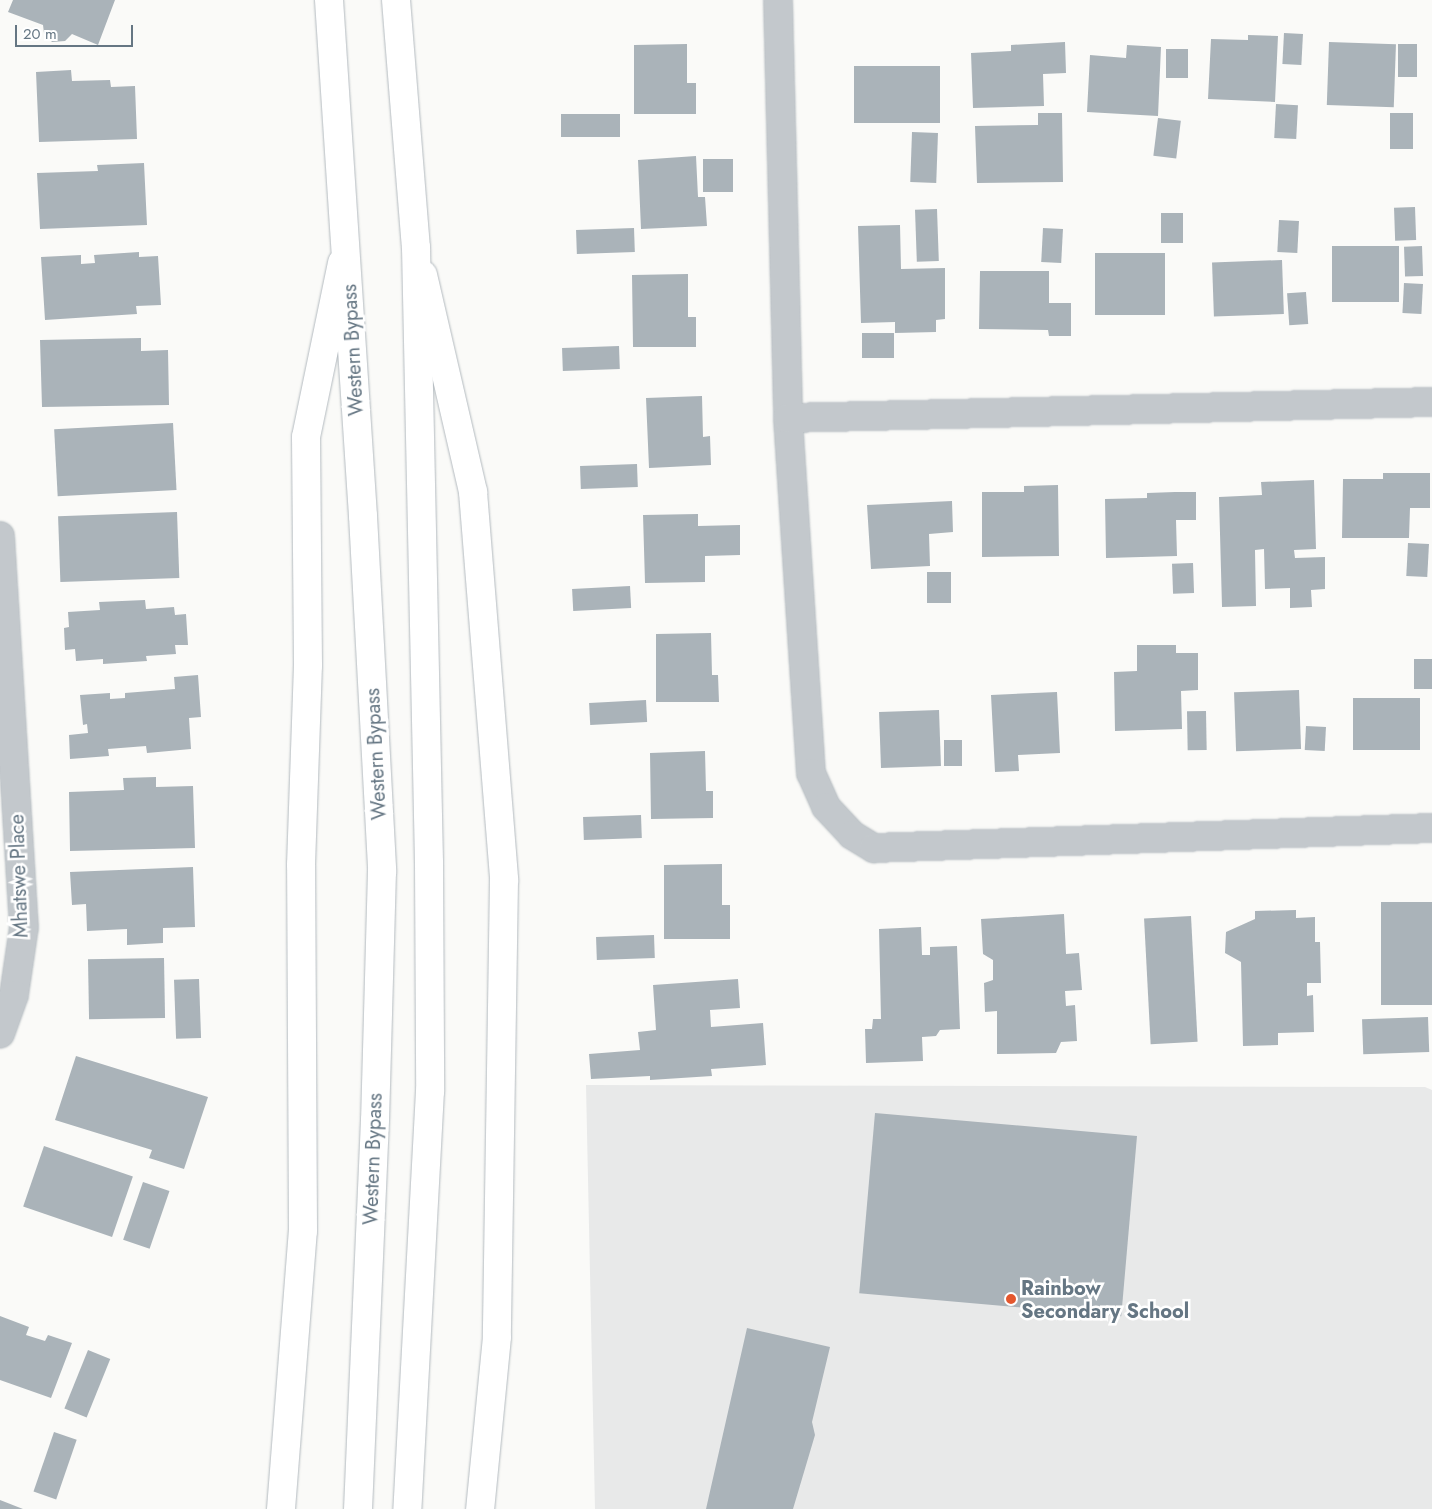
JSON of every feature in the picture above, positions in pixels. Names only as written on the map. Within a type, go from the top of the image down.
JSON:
[{"type":"main road","name":"Western Bypass","points":[[329,0],[347,242],[382,871],[375,1110],[358,1509]]},
{"type":"main road","points":[[396,0],[416,247],[429,863],[430,1091],[407,1509]]},
{"type":"main road","points":[[281,1509],[304,1231],[301,865],[308,665],[306,437],[347,242]]},
{"type":"main road","points":[[416,247],[473,492],[504,880],[497,1337],[480,1509]]},
{"type":"street","points":[[778,0],[788,418],[811,773],[826,807],[852,835],[874,848],[1432,828]]},
{"type":"street","points":[[788,418],[1432,402]]},
{"type":"street","name":"Mhatswe Place","points":[[0,536],[24,927],[14,995],[0,1034]]},
{"type":"shaded area","name":"Rainbow Secondary School","points":[[586,1085],[1425,1087],[1432,1090],[1432,1509],[595,1509]]},
{"type":"building","points":[[13,0],[115,0],[98,45],[72,34],[65,41],[52,42],[44,33],[43,25],[8,12]]},
{"type":"building","points":[[1284,33],[1303,34],[1301,65],[1282,64]]},
{"type":"building","points":[[1248,35],[1278,36],[1275,102],[1208,99],[1211,39],[1248,40]]},
{"type":"building","points":[[1065,42],[1066,73],[1043,74],[1044,106],[973,108],[971,53],[1011,51],[1011,45]]},
{"type":"building","points":[[1329,42],[1396,44],[1394,107],[1327,105]]},
{"type":"building","points":[[687,44],[687,83],[696,83],[696,114],[634,114],[634,45]]},
{"type":"building","points":[[1398,44],[1417,44],[1417,77],[1398,77]]},
{"type":"building","points":[[1127,45],[1161,47],[1158,116],[1087,112],[1090,55],[1126,58]]},
{"type":"building","points":[[1166,49],[1188,49],[1188,78],[1166,78]]},
{"type":"building","points":[[854,66],[940,66],[940,123],[854,123]]},
{"type":"building","points":[[71,70],[72,81],[110,80],[111,87],[135,86],[137,139],[39,142],[36,72]]},
{"type":"building","points":[[1276,104],[1298,105],[1296,139],[1274,138]]},
{"type":"building","points":[[1038,113],[1062,113],[1063,182],[977,183],[975,126],[1038,125]]},
{"type":"building","points":[[1390,113],[1413,113],[1413,149],[1390,149]]},
{"type":"building","points":[[561,114],[620,114],[620,137],[561,137]]},
{"type":"building","points":[[1158,118],[1181,121],[1176,159],[1153,156]]},
{"type":"building","points":[[912,132],[938,133],[936,183],[910,182]]},
{"type":"building","points":[[696,156],[698,197],[705,197],[707,226],[641,229],[638,160]]},
{"type":"building","points":[[703,159],[733,159],[733,192],[703,192]]},
{"type":"building","points":[[144,163],[147,225],[40,229],[37,173],[98,171],[97,165]]},
{"type":"building","points":[[1415,207],[1416,240],[1395,241],[1394,208]]},
{"type":"building","points":[[937,209],[939,261],[917,262],[915,210]]},
{"type":"building","points":[[1161,213],[1183,213],[1183,243],[1161,243]]},
{"type":"building","points":[[1279,220],[1299,221],[1297,253],[1277,252]]},
{"type":"building","points":[[900,225],[901,269],[945,268],[945,319],[936,320],[936,332],[895,333],[895,322],[861,323],[858,226]]},
{"type":"building","points":[[634,228],[635,252],[577,254],[576,230]]},
{"type":"building","points":[[1043,228],[1063,229],[1061,263],[1041,262]]},
{"type":"building","points":[[1332,246],[1399,246],[1399,302],[1332,302]]},
{"type":"building","points":[[1422,246],[1423,276],[1405,277],[1404,247]]},
{"type":"building","points":[[139,252],[139,257],[158,256],[161,305],[136,306],[137,314],[45,320],[41,257],[81,255],[81,264],[95,263],[94,255]]},
{"type":"building","points":[[1095,253],[1165,253],[1165,315],[1095,315]]},
{"type":"building","points":[[1282,260],[1284,314],[1214,316],[1212,262]]},
{"type":"building","points":[[980,271],[1049,271],[1049,303],[1071,303],[1071,336],[1049,336],[1048,330],[979,329]]},
{"type":"building","points":[[688,274],[688,317],[696,317],[696,347],[633,347],[632,275]]},
{"type":"building","points":[[1404,283],[1423,284],[1421,314],[1402,313]]},
{"type":"building","points":[[1306,292],[1308,324],[1289,325],[1287,293]]},
{"type":"building","points":[[862,333],[894,333],[894,358],[862,358]]},
{"type":"building","points":[[141,338],[141,351],[168,350],[169,405],[42,407],[40,340]]},
{"type":"building","points":[[619,346],[620,369],[563,371],[562,348]]},
{"type":"building","points":[[702,396],[703,437],[710,436],[711,465],[649,468],[646,398]]},
{"type":"building","points":[[173,423],[177,490],[58,496],[54,429]]},
{"type":"building","points":[[637,464],[638,487],[581,489],[580,466]]},
{"type":"building","points":[[1383,473],[1430,473],[1430,508],[1410,508],[1409,538],[1342,538],[1343,479],[1383,479]]},
{"type":"building","points":[[1314,480],[1316,549],[1294,550],[1295,558],[1325,557],[1325,589],[1311,590],[1312,607],[1290,608],[1290,588],[1265,589],[1264,549],[1255,550],[1256,606],[1222,607],[1219,497],[1262,495],[1261,482]]},
{"type":"building","points":[[1058,485],[1059,556],[982,557],[982,492],[1024,492],[1024,486]]},
{"type":"building","points":[[1196,492],[1196,520],[1176,520],[1177,556],[1106,558],[1105,499],[1147,498],[1147,493]]},
{"type":"building","points":[[952,501],[953,532],[929,534],[930,566],[871,569],[867,505]]},
{"type":"building","points":[[177,512],[179,578],[60,582],[58,516]]},
{"type":"building","points":[[698,514],[698,526],[740,525],[740,555],[705,556],[705,582],[645,583],[643,515]]},
{"type":"building","points":[[1408,543],[1429,544],[1427,577],[1406,576]]},
{"type":"building","points":[[1193,563],[1194,593],[1173,594],[1172,564]]},
{"type":"building","points":[[927,572],[951,572],[951,603],[927,603]]},
{"type":"building","points":[[630,586],[631,608],[573,611],[572,589]]},
{"type":"building","points":[[145,600],[146,609],[174,607],[175,615],[186,614],[188,645],[175,645],[176,654],[146,656],[147,661],[103,664],[103,659],[76,661],[75,649],[65,650],[64,628],[69,627],[68,612],[100,610],[99,602]]},
{"type":"building","points":[[711,633],[712,675],[718,675],[719,702],[656,702],[656,634]]},
{"type":"building","points":[[1137,645],[1176,645],[1176,653],[1198,653],[1198,690],[1181,691],[1182,729],[1115,731],[1114,672],[1137,671]]},
{"type":"building","points":[[1414,659],[1432,659],[1432,689],[1414,689]]},
{"type":"building","points":[[198,675],[201,717],[189,718],[191,749],[147,753],[146,746],[108,749],[109,756],[70,759],[69,735],[88,733],[87,724],[83,725],[80,695],[110,693],[110,699],[125,698],[125,693],[175,689],[174,677]]},
{"type":"building","points":[[1299,690],[1301,749],[1236,751],[1234,692]]},
{"type":"building","points":[[1057,692],[1060,753],[1018,755],[1019,771],[995,772],[991,695]]},
{"type":"building","points":[[1353,698],[1420,698],[1420,750],[1353,750]]},
{"type":"building","points":[[646,700],[647,722],[590,725],[589,703]]},
{"type":"building","points":[[939,710],[941,766],[881,768],[879,712]]},
{"type":"building","points":[[1187,711],[1206,711],[1207,750],[1188,750]]},
{"type":"building","points":[[1306,726],[1326,727],[1325,751],[1305,750]]},
{"type":"building","points":[[944,740],[962,740],[962,766],[944,766]]},
{"type":"building","points":[[705,751],[706,791],[713,791],[713,818],[651,819],[650,753]]},
{"type":"building","points":[[156,777],[156,787],[193,786],[195,848],[70,851],[69,792],[124,790],[123,778]]},
{"type":"building","points":[[641,815],[642,838],[584,840],[583,817]]},
{"type":"building","points":[[722,864],[722,905],[730,905],[730,939],[664,939],[664,865]]},
{"type":"building","points":[[193,867],[195,927],[163,928],[163,943],[127,945],[127,929],[87,931],[86,904],[72,905],[70,872]]},
{"type":"building","points":[[1381,902],[1432,902],[1432,1005],[1381,1005]]},
{"type":"building","points":[[1296,910],[1296,918],[1315,917],[1315,942],[1320,942],[1321,983],[1307,983],[1307,996],[1313,995],[1314,1032],[1278,1033],[1278,1045],[1243,1046],[1241,962],[1225,953],[1226,932],[1255,919],[1255,911]]},
{"type":"building","points":[[1064,914],[1066,954],[1079,953],[1082,990],[1065,991],[1066,1006],[1075,1005],[1077,1041],[1061,1042],[1056,1053],[997,1054],[997,1011],[985,1012],[984,983],[993,980],[993,960],[983,954],[981,919]]},
{"type":"building","points":[[1191,916],[1198,1042],[1151,1044],[1144,918]]},
{"type":"building","points":[[921,927],[922,955],[930,955],[930,947],[957,946],[960,1029],[940,1030],[936,1036],[922,1037],[923,1061],[866,1063],[865,1029],[872,1029],[873,1019],[881,1019],[879,929]]},
{"type":"building","points":[[654,935],[655,958],[597,960],[596,937]]},
{"type":"building","points":[[164,958],[165,1018],[89,1019],[88,959]]},
{"type":"building","points":[[199,979],[201,1038],[176,1039],[174,980]]},
{"type":"building","points":[[738,979],[740,1008],[710,1010],[711,1027],[763,1023],[766,1065],[711,1069],[712,1076],[650,1080],[650,1076],[591,1079],[589,1054],[640,1050],[638,1032],[656,1030],[653,985]]},
{"type":"building","points":[[1428,1017],[1429,1052],[1363,1054],[1362,1019]]},
{"type":"building","points":[[76,1056],[208,1097],[184,1169],[149,1158],[152,1150],[55,1120]]},
{"type":"building","points":[[875,1113],[1137,1136],[1121,1316],[859,1293]]},
{"type":"building","points":[[44,1146],[133,1177],[112,1237],[23,1207]]},
{"type":"building","points":[[143,1182],[169,1191],[150,1249],[123,1240]]},
{"type":"building","points":[[0,1316],[29,1327],[26,1335],[45,1341],[48,1335],[72,1343],[51,1398],[0,1380]]},
{"type":"building","points":[[747,1328],[830,1347],[812,1422],[815,1435],[793,1509],[706,1509]]},
{"type":"building","points":[[88,1350],[110,1359],[87,1417],[64,1408]]},
{"type":"building","points":[[54,1432],[77,1440],[56,1499],[33,1492]]},
{"type":"building","points":[[0,1500],[23,1509],[0,1509]]},
{"type":"place","name":"Rainbow Secondary School","points":[[1011,1299]]}]
